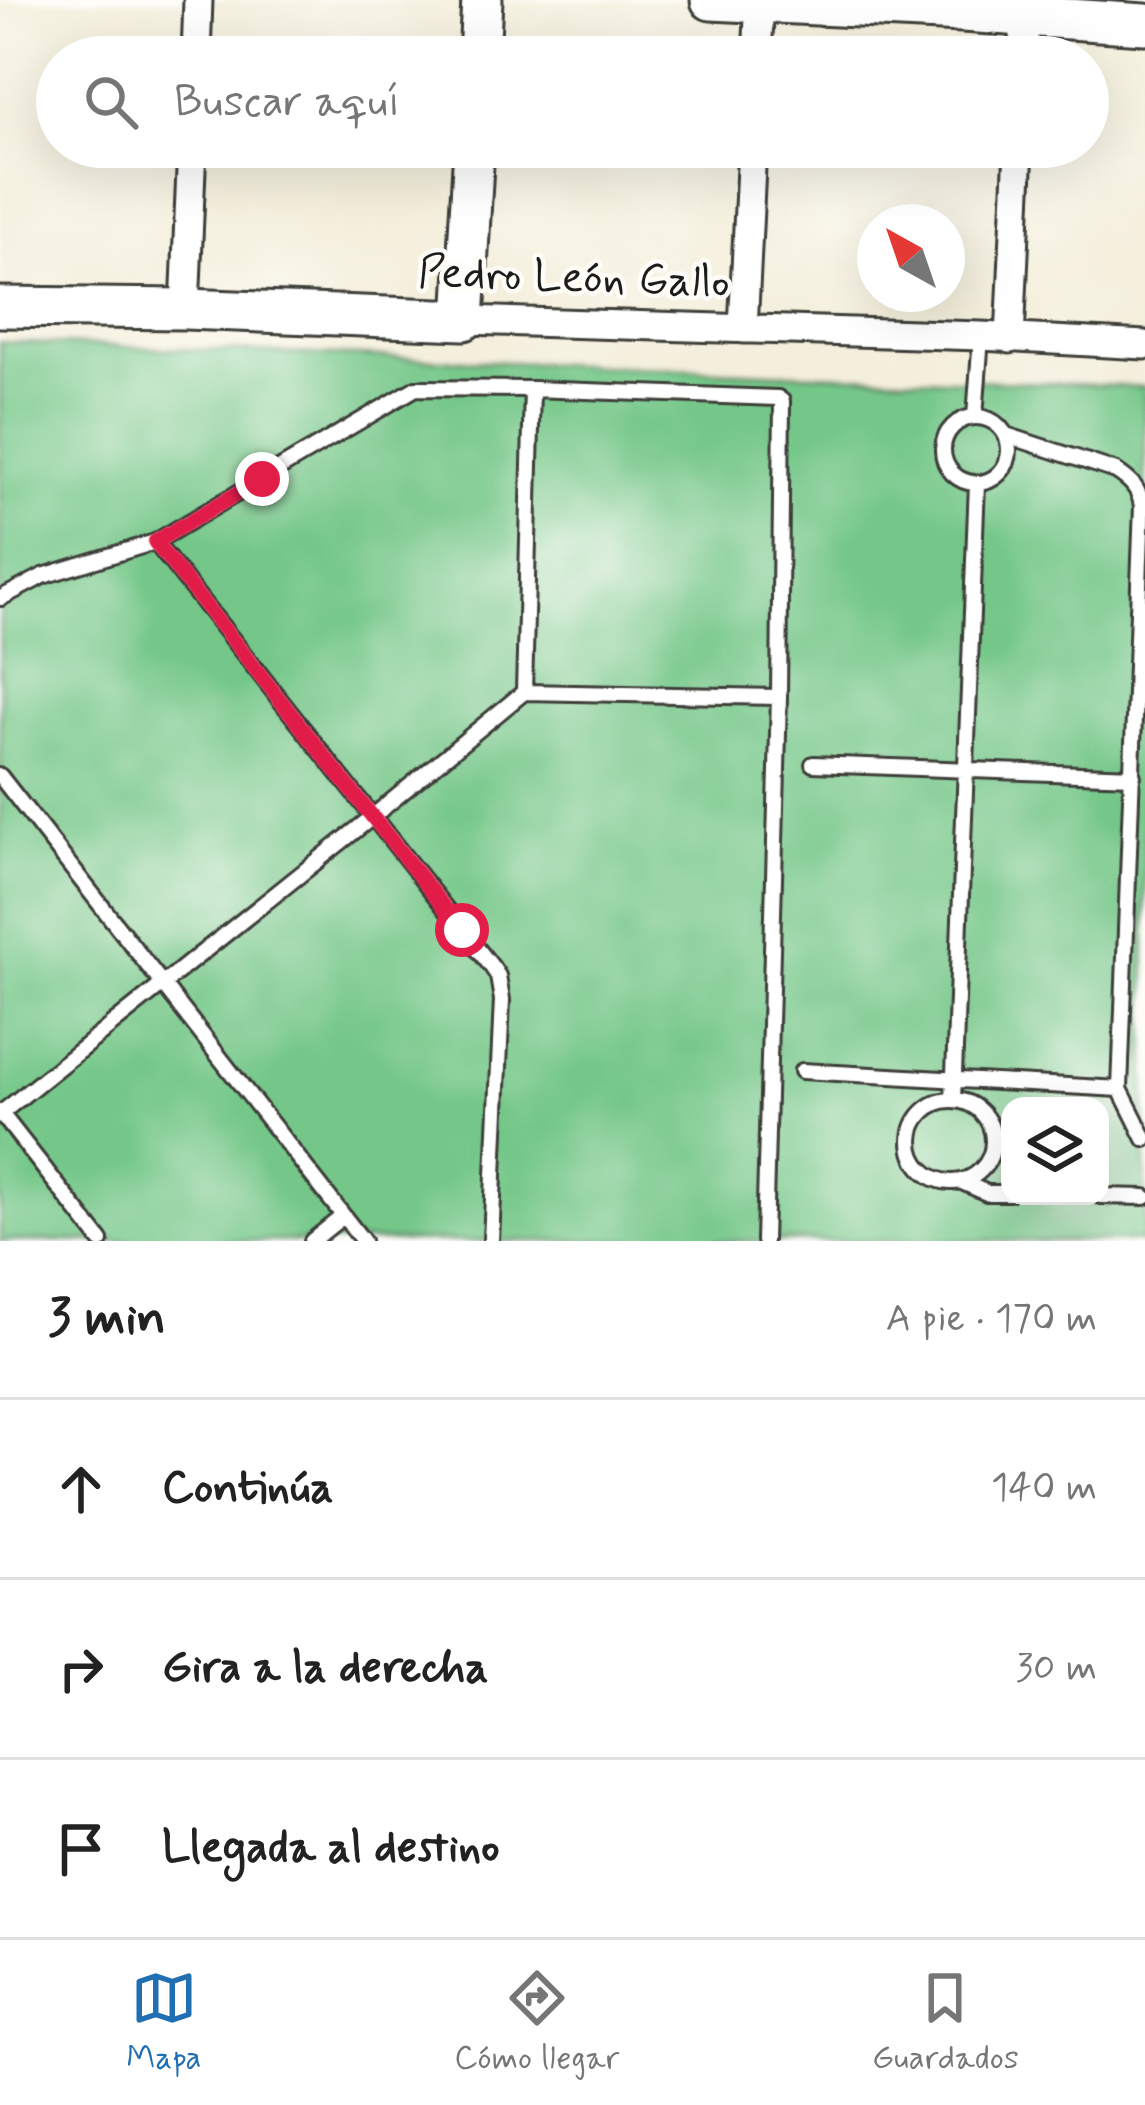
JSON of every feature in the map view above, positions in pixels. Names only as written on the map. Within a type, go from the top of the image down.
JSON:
[{"type":"street","points":[[197,36],[198,0]]},
{"type":"street","points":[[480,36],[482,0]]},
{"type":"street","points":[[711,0],[1026,8],[1145,24]]},
{"type":"street","points":[[758,36],[760,1]]},
{"type":"street","points":[[185,309],[191,168]]},
{"type":"street","points":[[464,320],[473,168]]},
{"type":"street","points":[[743,329],[751,168]]},
{"type":"street","points":[[1010,338],[1018,168]]},
{"type":"street","name":"Pedro León Gallo","points":[[0,307],[185,309],[1145,345]]},
{"type":"lane","points":[[976,417],[981,336]]},
{"type":"lane","points":[[0,598],[43,576],[155,542],[416,388],[782,401],[764,1241]]},
{"type":"lane","points":[[524,692],[532,389]]},
{"type":"lane","points":[[1006,435],[1009,457],[988,481],[967,482],[950,471],[944,441],[956,424],[976,417],[993,421],[1006,435],[1116,470],[1139,491],[1142,506],[1120,1089],[1145,1139]]},
{"type":"lane","points":[[953,1100],[977,483]]},
{"type":"lane","points":[[155,542],[498,976],[502,1000],[491,1241]]},
{"type":"lane","points":[[101,1241],[0,1113],[524,692],[779,697]]},
{"type":"lane","points":[[813,764],[1133,776]]},
{"type":"lane","points":[[0,776],[363,1241]]},
{"type":"lane","points":[[802,1072],[1120,1089]]},
{"type":"lane","points":[[960,1181],[972,1177],[990,1157],[992,1131],[986,1119],[965,1102],[953,1100],[929,1107],[920,1116],[913,1127],[912,1152],[925,1173],[935,1179],[1001,1193]]},
{"type":"lane","points":[[1109,1196],[1145,1197]]},
{"type":"lane","points":[[312,1241],[343,1216]]},
{"type":"green space","points":[[0,342],[1145,387],[1145,1241],[0,1241]]},
{"type":"route","points":[[262,479],[155,542],[462,930]]}]
